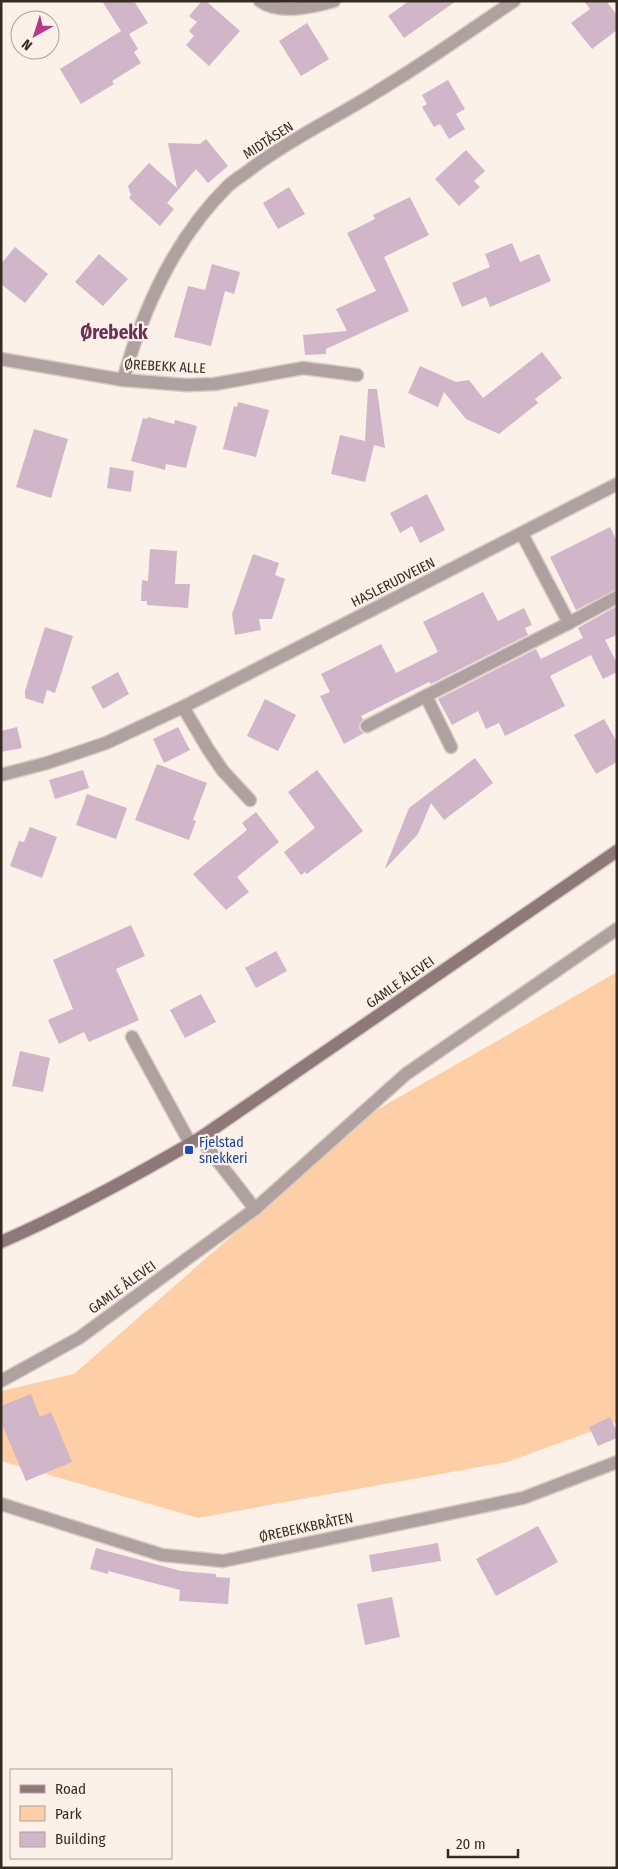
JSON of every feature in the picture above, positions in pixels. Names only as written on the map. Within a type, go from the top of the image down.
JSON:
[{"type":"main road","name":"GAMLE ÅLEVEI","points":[[1,1242],[142,1172],[195,1141],[617,851]]},
{"type":"street","points":[[260,1],[264,4],[288,9],[317,6],[334,1]]},
{"type":"street","name":"MIDTÅSEN","points":[[123,380],[151,300],[175,253],[202,216],[229,186],[270,155],[379,91],[514,1]]},
{"type":"street","name":"ØREBEKK ALLE","points":[[1,359],[123,380],[186,385],[215,384],[303,368],[357,375]]},
{"type":"street","name":"HASLERUDVEIEN","points":[[1,775],[47,763],[106,743],[183,706],[617,484]]},
{"type":"street","points":[[522,534],[569,623]]},
{"type":"street","points":[[367,726],[617,597]]},
{"type":"street","points":[[426,696],[451,747]]},
{"type":"street","points":[[183,706],[223,771],[250,800]]},
{"type":"street","name":"GAMLE ÅLEVEI","points":[[1,1381],[79,1338],[255,1209],[406,1074],[617,929]]},
{"type":"street","points":[[132,1037],[195,1141],[255,1209]]},
{"type":"street","name":"ØREBEKKBRÅTEN","points":[[1,1504],[162,1555],[223,1561],[523,1498],[617,1462]]},
{"type":"green space","points":[[617,972],[617,1422],[507,1462],[198,1518],[1,1461],[1,1391],[74,1374],[373,1112]]},
{"type":"building","points":[[102,1],[134,1],[148,23],[129,34],[138,49],[134,52],[141,63],[112,81],[114,84],[81,104],[60,69],[121,31]]},
{"type":"building","points":[[202,1],[206,1],[240,31],[209,66],[186,45],[194,36],[189,31],[197,22],[189,16]]},
{"type":"building","points":[[409,1],[456,1],[404,38],[388,16]]},
{"type":"building","points":[[584,1],[606,1],[617,15],[617,30],[592,49],[571,23],[590,9]]},
{"type":"building","points":[[307,23],[329,59],[301,76],[279,41]]},
{"type":"building","points":[[448,80],[465,109],[456,114],[465,129],[449,139],[440,124],[434,127],[422,107],[427,104],[422,95]]},
{"type":"building","points":[[206,139],[228,166],[208,183],[196,169],[167,203],[174,209],[160,226],[129,198],[131,195],[128,186],[149,163],[177,188],[168,143],[200,144]]},
{"type":"building","points":[[466,150],[485,171],[474,181],[480,187],[459,206],[435,179]]},
{"type":"building","points":[[289,187],[305,214],[278,229],[263,203]]},
{"type":"building","points":[[410,197],[429,235],[384,257],[409,311],[326,349],[326,354],[305,355],[303,335],[347,331],[336,309],[376,291],[347,233],[375,219],[373,215]]},
{"type":"building","points":[[512,243],[520,262],[539,254],[551,281],[490,307],[486,297],[462,307],[452,283],[490,267],[485,254]]},
{"type":"building","points":[[15,247],[48,274],[25,303],[1,284],[1,264]]},
{"type":"building","points":[[99,254],[128,279],[103,306],[75,282]]},
{"type":"building","points":[[212,264],[240,272],[234,294],[225,291],[211,346],[174,337],[188,286],[205,290]]},
{"type":"building","points":[[542,352],[562,378],[535,399],[538,403],[499,434],[466,419],[444,392],[438,407],[408,393],[420,366],[456,382],[469,380],[483,398]]},
{"type":"building","points":[[368,389],[377,389],[385,448],[374,445],[365,482],[331,474],[340,435],[365,441]]},
{"type":"building","points":[[238,402],[269,410],[256,457],[223,449],[234,406],[237,407]]},
{"type":"building","points":[[148,417],[174,424],[175,420],[197,426],[186,468],[166,464],[165,470],[131,461],[143,418],[147,419]]},
{"type":"building","points":[[34,429],[68,439],[51,498],[16,487]]},
{"type":"building","points":[[110,467],[134,471],[131,492],[107,488]]},
{"type":"building","points":[[427,494],[445,530],[420,543],[412,526],[400,533],[390,513]]},
{"type":"building","points":[[610,527],[617,541],[617,589],[576,610],[550,557]]},
{"type":"building","points":[[150,549],[177,551],[175,584],[190,584],[188,608],[147,605],[147,601],[141,601],[142,580],[148,581]]},
{"type":"building","points":[[253,554],[279,563],[275,575],[285,579],[272,619],[259,619],[261,630],[235,635],[232,614]]},
{"type":"building","points":[[483,592],[498,621],[524,608],[532,625],[525,628],[528,635],[431,684],[429,682],[361,716],[363,719],[359,726],[360,730],[364,733],[344,744],[320,696],[330,692],[321,674],[381,644],[396,673],[438,652],[423,622]]},
{"type":"building","points":[[617,606],[617,635],[605,640],[617,663],[617,672],[603,679],[591,655],[550,676],[565,706],[505,736],[499,723],[486,729],[478,711],[452,725],[438,699],[536,649],[541,659],[583,638],[578,628]]},
{"type":"building","points":[[45,627],[73,636],[55,693],[47,690],[43,704],[25,698],[25,691]]},
{"type":"building","points":[[118,672],[129,694],[103,709],[91,687]]},
{"type":"building","points":[[265,699],[296,715],[278,751],[247,736]]},
{"type":"building","points":[[604,719],[617,742],[617,762],[596,774],[574,735]]},
{"type":"building","points":[[17,727],[22,748],[1,752],[1,731]]},
{"type":"building","points":[[178,727],[190,750],[164,763],[153,739]]},
{"type":"building","points":[[475,758],[493,783],[444,820],[431,803],[418,834],[385,868],[409,808]]},
{"type":"building","points":[[157,764],[207,783],[193,820],[196,821],[189,840],[135,820]]},
{"type":"building","points":[[83,770],[89,788],[55,799],[49,780]]},
{"type":"building","points":[[317,770],[363,831],[307,874],[305,872],[301,875],[284,852],[315,828],[288,792]]},
{"type":"building","points":[[87,794],[127,808],[116,839],[76,825]]},
{"type":"building","points":[[256,812],[279,842],[237,877],[249,892],[226,910],[193,874],[247,830],[242,823]]},
{"type":"building","points":[[30,827],[57,837],[42,878],[10,866],[19,841],[24,842]]},
{"type":"building","points":[[131,925],[145,956],[116,969],[139,1020],[89,1042],[84,1032],[59,1044],[48,1020],[73,1009],[53,960]]},
{"type":"building","points":[[276,951],[287,971],[256,988],[245,968]]},
{"type":"building","points":[[201,994],[216,1022],[185,1038],[170,1010]]},
{"type":"building","points":[[20,1051],[50,1058],[43,1092],[12,1086]]},
{"type":"building","points":[[31,1394],[40,1417],[51,1412],[72,1462],[26,1481],[1,1422],[1,1406]]},
{"type":"building","points":[[610,1417],[617,1432],[617,1438],[598,1446],[589,1427]]},
{"type":"building","points":[[538,1526],[558,1562],[496,1596],[476,1559]]},
{"type":"building","points":[[438,1543],[441,1561],[372,1572],[369,1555]]},
{"type":"building","points":[[96,1548],[181,1571],[216,1574],[216,1577],[230,1578],[228,1604],[179,1601],[180,1590],[108,1571],[108,1574],[90,1569]]},
{"type":"building","points":[[392,1597],[400,1637],[365,1645],[357,1604]]},
{"type":"place","name":"Fjelstad snekkeri","points":[[189,1150]]},
{"type":"district","name":"Ørebekk","points":[[114,332]]}]
